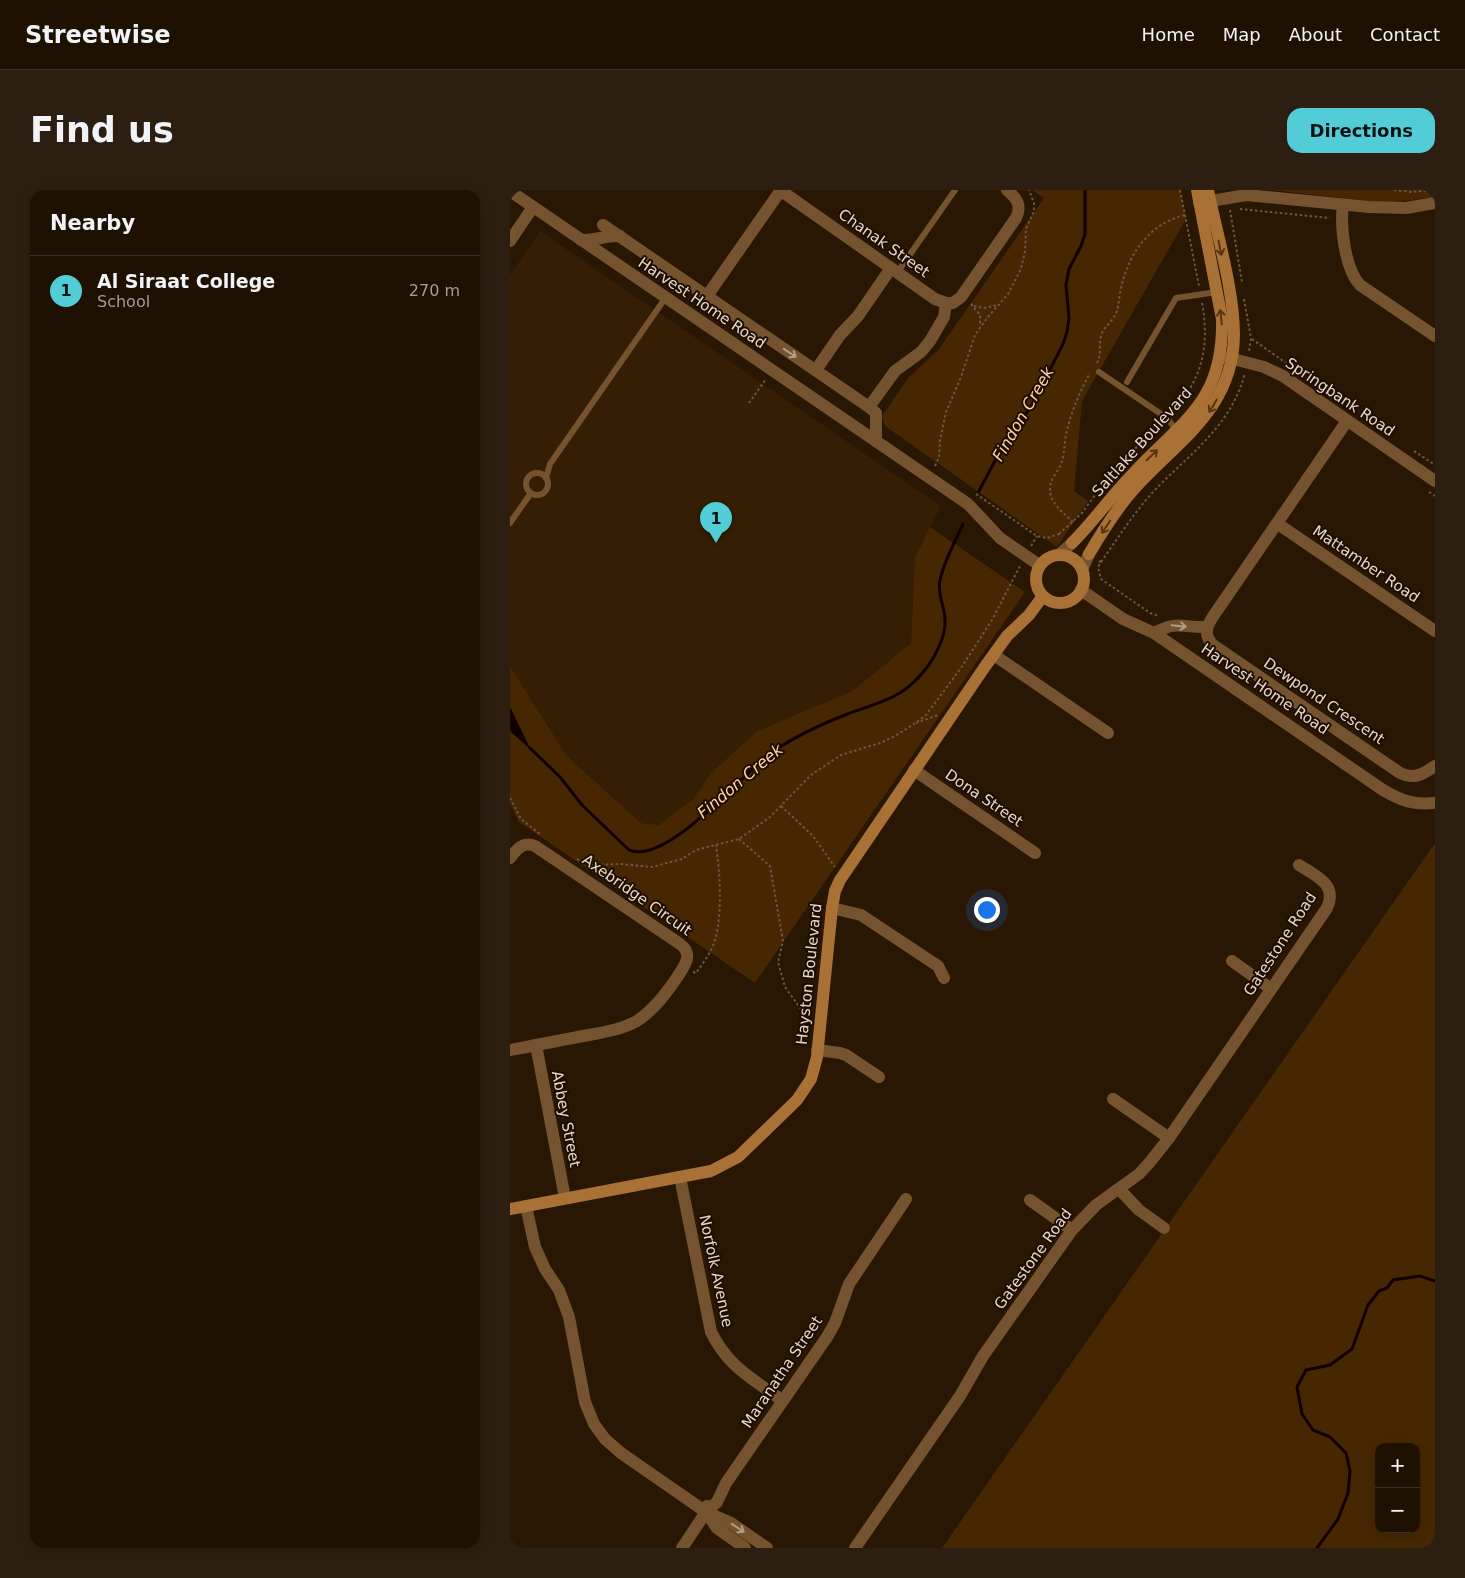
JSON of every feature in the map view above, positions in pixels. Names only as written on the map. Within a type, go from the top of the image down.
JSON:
[{"type":"street","name":"Chanak Street","points":[[781,190],[894,271],[935,299],[946,303]]},
{"type":"street","points":[[707,296],[781,190]]},
{"type":"street","points":[[876,441],[876,413],[869,407],[895,372],[921,352],[930,341],[944,317],[946,303],[953,303],[961,297],[1016,218],[1019,213],[1019,204],[1007,190]]},
{"type":"street","name":"Saltlake Boulevard","points":[[1060,554],[1102,512],[1129,478],[1195,411],[1205,397],[1226,357],[1234,336],[1232,310],[1214,218],[1206,198],[1197,190]]},
{"type":"street","name":"Harvest Home Road","points":[[510,191],[968,504],[1000,538],[1039,565]]},
{"type":"street","points":[[1206,198],[1246,194],[1389,208],[1435,204]]},
{"type":"street","name":"Saltlake Boulevard","points":[[1082,570],[1102,532],[1133,490],[1189,435],[1208,413],[1228,372],[1206,198]]},
{"type":"street","points":[[1343,205],[1342,219],[1350,268],[1355,280],[1435,336]]},
{"type":"street","points":[[510,241],[533,207]]},
{"type":"street","name":"Harvest Home Road","points":[[603,225],[869,407]]},
{"type":"street","points":[[580,240],[620,236]]},
{"type":"street","points":[[816,370],[840,335],[858,316],[894,271]]},
{"type":"street","name":"Springbank Road","points":[[1226,357],[1272,370],[1435,481]]},
{"type":"street","points":[[1154,633],[1174,624],[1195,628],[1207,627],[1347,421]]},
{"type":"street","name":"Mattamber Road","points":[[1278,524],[1435,631]]},
{"type":"street","points":[[1060,554],[1073,559],[1082,570],[1083,584],[1081,590],[1070,600],[1063,602],[1049,600],[1038,589],[1036,573],[1039,565],[1045,559],[1060,554]]},
{"type":"street","name":"Harvest Home Road","points":[[1081,590],[1123,619],[1154,633],[1383,790],[1404,802],[1435,803]]},
{"type":"street","name":"Hayston Boulevard","points":[[510,1209],[711,1171],[728,1164],[748,1148],[797,1100],[806,1088],[814,1068],[832,908],[835,891],[843,874],[1007,636],[1043,596]]},
{"type":"street","name":"Dewpond Crescent","points":[[1207,627],[1207,636],[1213,645],[1400,773],[1410,777],[1416,776],[1435,766]]},
{"type":"street","points":[[994,655],[1108,734]]},
{"type":"street","name":"Dona Street","points":[[914,770],[1035,852]]},
{"type":"street","name":"Axebridge Circuit","points":[[510,858],[522,845],[531,844],[541,849],[684,947],[688,956],[685,965]]},
{"type":"street","name":"Gatestone Road","points":[[855,1548],[960,1396],[984,1356],[1072,1230],[1096,1205],[1119,1189],[1150,1162],[1169,1138],[1327,908],[1331,897],[1327,886],[1321,879],[1299,865]]},
{"type":"street","points":[[832,908],[855,913],[869,920],[938,966],[944,978]]},
{"type":"street","points":[[1232,961],[1271,989]]},
{"type":"street","points":[[510,1050],[607,1032],[637,1020],[656,1005],[685,965]]},
{"type":"street","name":"Abbey Street","points":[[536,1045],[565,1198]]},
{"type":"street","points":[[817,1050],[846,1055],[879,1077]]},
{"type":"street","points":[[1113,1099],[1169,1138]]},
{"type":"street","name":"Norfolk Avenue","points":[[680,1177],[711,1332],[722,1353],[731,1363],[783,1400]]},
{"type":"street","points":[[1119,1189],[1139,1210],[1164,1228]]},
{"type":"street","name":"Maranatha Street","points":[[682,1548],[706,1512],[717,1502],[726,1483],[831,1330],[854,1274],[906,1199]]},
{"type":"street","points":[[1030,1200],[1072,1230]]},
{"type":"street","points":[[526,1206],[535,1247],[545,1269],[559,1290],[568,1317],[585,1402],[594,1424],[616,1450],[706,1512],[732,1523],[767,1548]]},
{"type":"street","points":[[706,1512],[717,1528],[745,1548]]},
{"type":"lane","points":[[894,271],[955,190]]},
{"type":"lane","points":[[1127,382],[1176,298],[1217,292]]},
{"type":"lane","points":[[550,464],[546,478],[548,487],[544,493],[537,495],[530,493],[526,487],[527,480],[532,474],[538,473],[550,464],[666,298]]},
{"type":"lane","points":[[1097,368],[1167,418],[1177,431]]},
{"type":"lane","points":[[538,473],[546,478]]},
{"type":"lane","points":[[510,523],[530,493]]},
{"type":"path","points":[[935,466],[939,458],[941,433],[946,412],[961,377],[971,344],[980,328],[1008,294],[1016,280],[1023,260],[1026,229],[1034,211],[1034,203],[1029,190]]},
{"type":"path","points":[[974,493],[1037,536],[1047,538],[1059,534],[1082,513],[1108,477],[1186,397],[1201,366],[1206,334],[1180,190]]},
{"type":"path","points":[[1394,190],[1412,192],[1431,190]]},
{"type":"path","points":[[1214,218],[1231,214],[1235,210],[1241,209],[1342,219]]},
{"type":"path","points":[[1097,368],[1102,334],[1117,311],[1126,273],[1138,246],[1152,231],[1165,222],[1185,214]]},
{"type":"path","points":[[961,297],[972,305],[980,315],[980,328]]},
{"type":"path","points":[[972,305],[984,308],[1000,305]]},
{"type":"path","points":[[749,403],[772,370]]},
{"type":"path","points":[[1228,372],[1251,376]]},
{"type":"path","points":[[1072,522],[1055,504],[1050,488],[1051,482],[1061,464],[1072,413],[1080,392],[1091,373]]},
{"type":"path","points":[[1059,534],[1072,543]]},
{"type":"path","points":[[573,857],[590,865],[620,864],[652,867],[682,859],[696,850],[739,839],[781,806],[811,776],[841,755],[880,743],[914,724],[926,715],[961,668],[992,620],[1037,536]]},
{"type":"path","points":[[1089,554],[1101,562],[1098,567],[1101,578],[1150,613],[1162,617]]},
{"type":"path","points":[[914,724],[957,707]]},
{"type":"path","points":[[510,798],[521,819],[540,834]]},
{"type":"path","points":[[781,806],[813,836],[835,867],[843,874]]},
{"type":"path","points":[[739,839],[770,866],[783,940],[778,962],[786,987],[808,1020],[820,1021]]},
{"type":"path","points":[[685,965],[696,973],[712,948],[719,914],[716,845]]},
{"type":"shaded area","points":[[1032,190],[1180,190],[1186,219],[1082,401],[1074,491],[1088,501],[1057,547],[885,426],[882,416],[908,378],[939,349],[1044,198]]},
{"type":"shaded area","points":[[1272,190],[1435,190],[1435,197],[1387,203]]},
{"type":"shaded area","points":[[540,231],[941,506],[915,558],[911,643],[852,691],[757,731],[711,773],[693,799],[659,825],[641,823],[567,756],[510,666],[510,275]]},
{"type":"shaded area","points":[[930,527],[1025,592],[755,983],[519,822],[510,804],[510,666],[567,756],[641,823],[659,825],[693,799],[711,773],[757,731],[852,691],[911,643],[915,558]]},
{"type":"shaded area","points":[[510,707],[531,750],[511,732]]},
{"type":"shaded area","points":[[1435,843],[1435,1548],[942,1548]]},
{"type":"waterway","name":"Findon Creek","points":[[979,491],[1005,442],[1032,405],[1063,344],[1069,318],[1066,285],[1069,269],[1085,234],[1085,190]]},
{"type":"waterway","name":"Findon Creek","points":[[530,748],[560,777],[582,805],[629,850],[644,851],[662,845],[700,818],[765,758],[783,745],[824,724],[891,698],[910,686],[919,677],[937,651],[942,638],[945,621],[939,586],[940,580],[947,559],[963,524]]},
{"type":"waterway","points":[[1317,1548],[1338,1519],[1348,1493],[1350,1471],[1346,1453],[1330,1437],[1313,1430],[1302,1414],[1297,1387],[1306,1370],[1330,1365],[1352,1349],[1368,1305],[1379,1291],[1387,1288],[1393,1280],[1420,1276],[1435,1281]]},
{"type":"place","name":"Al Siraat College","points":[[716,543]]}]
